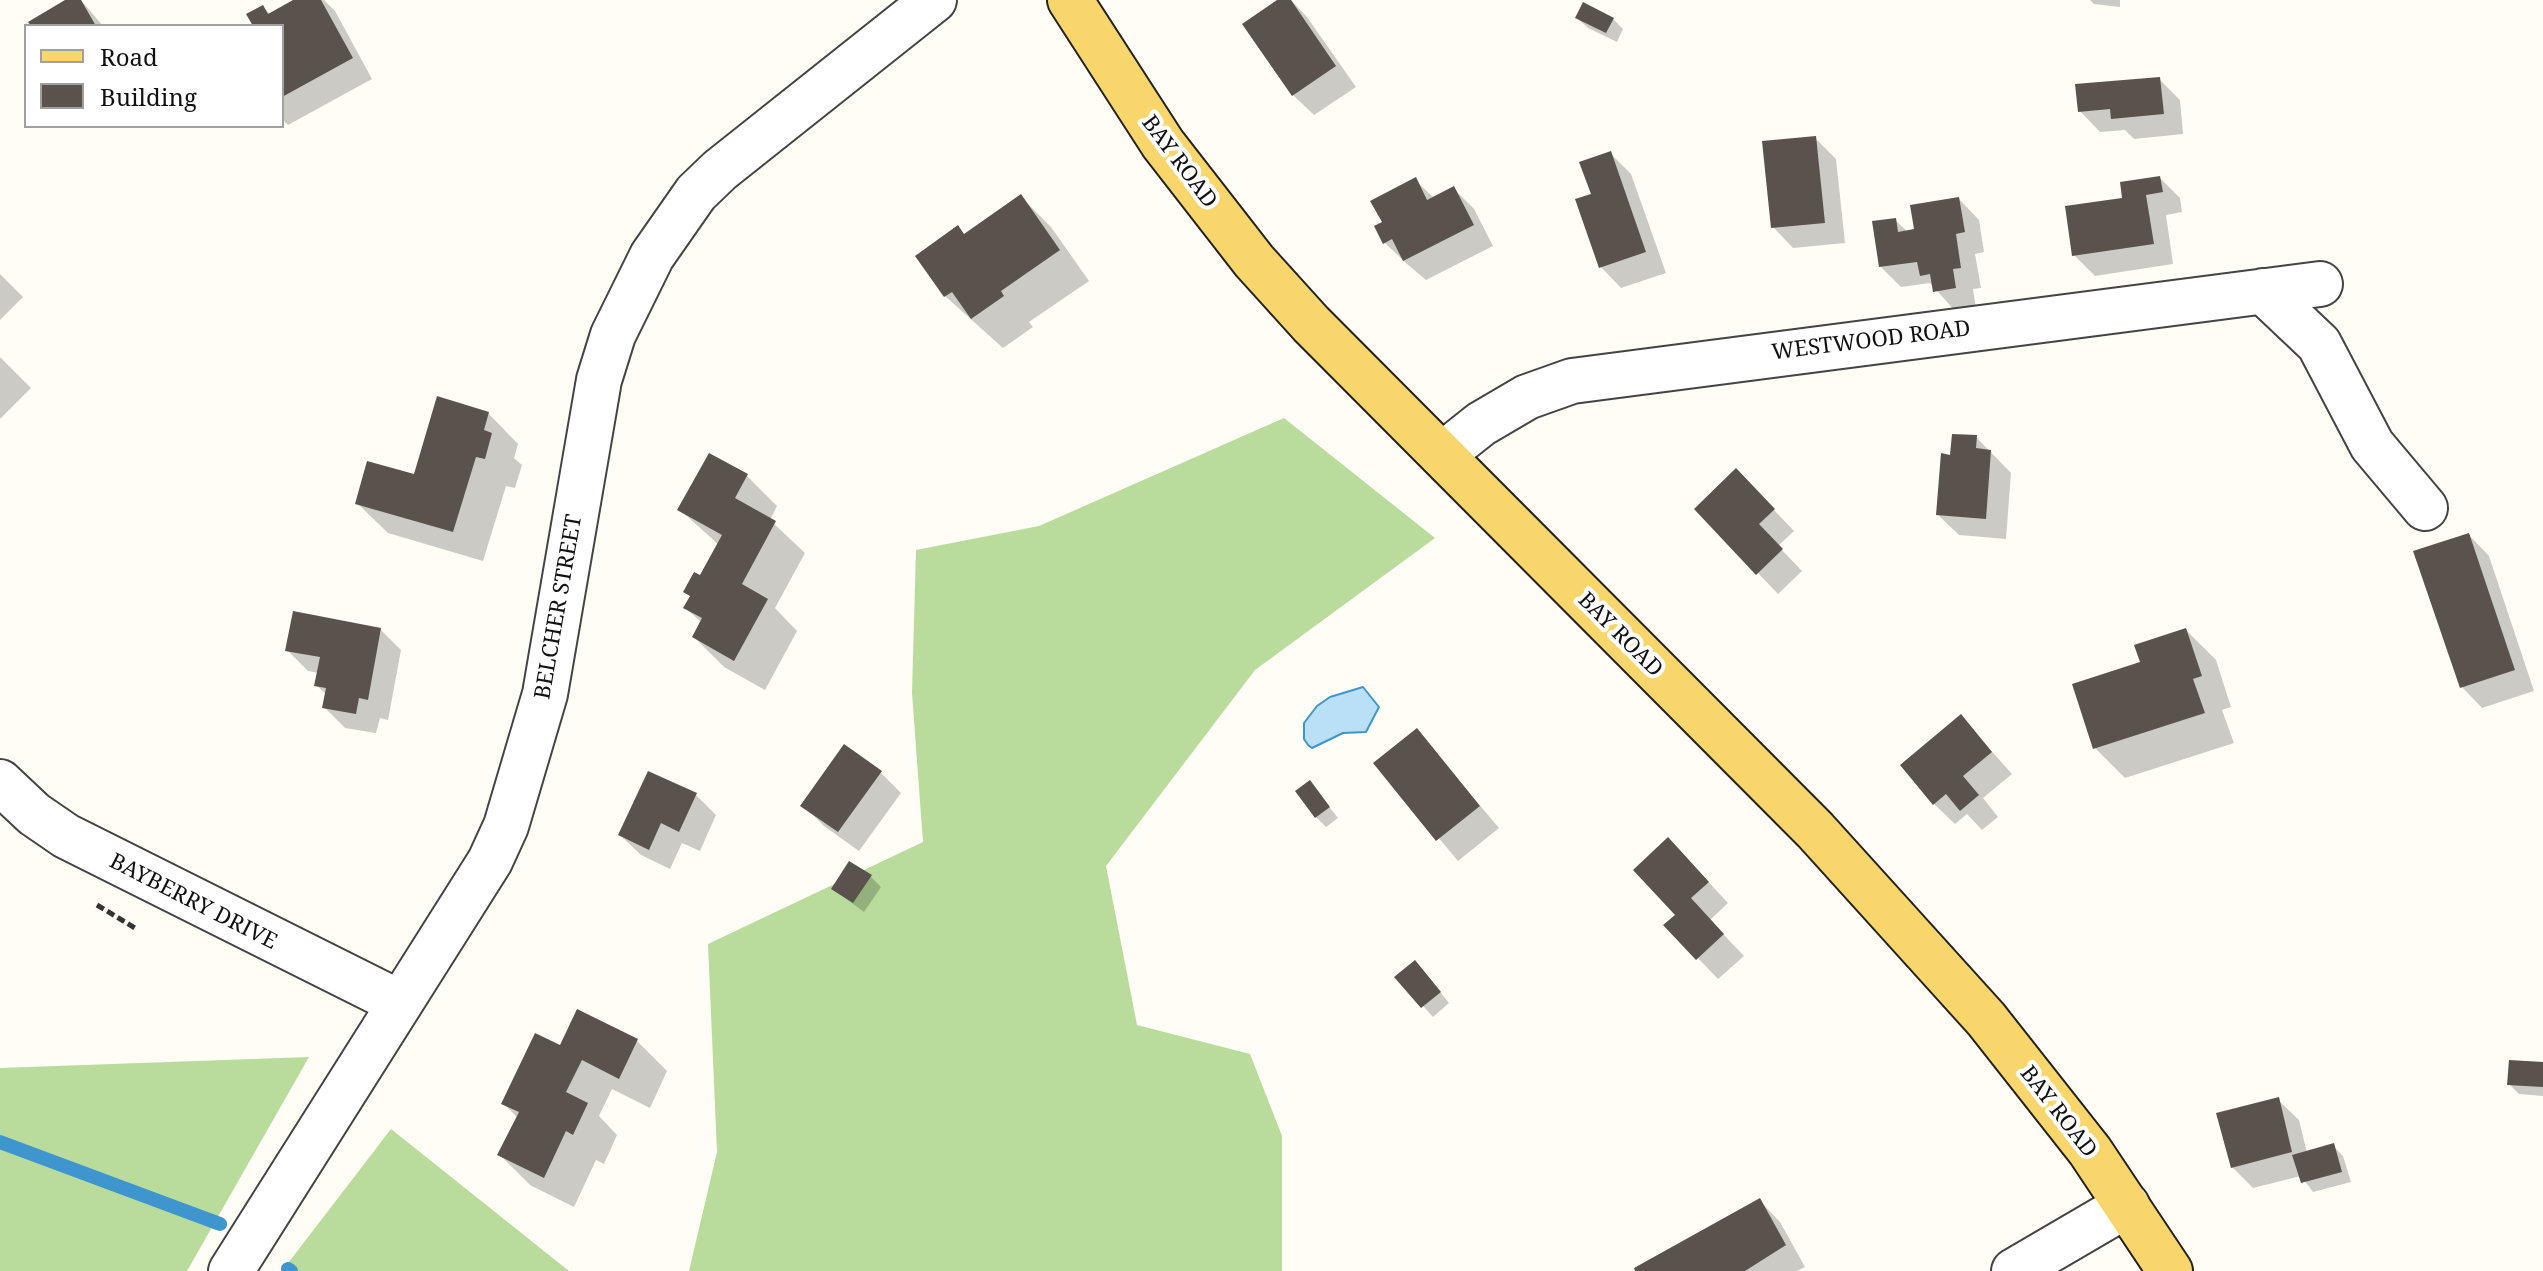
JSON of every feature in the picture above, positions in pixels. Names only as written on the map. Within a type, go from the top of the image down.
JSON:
[{"type":"main road","name":"BAY ROAD","points":[[1070,0],[1163,144],[1254,261],[1311,324],[1815,830],[1986,1019],[2090,1151],[2170,1271]]},
{"type":"street","name":"BELCHER STREET","points":[[231,1271],[398,1002],[490,861],[515,803],[545,694],[599,380],[613,335],[652,256],[696,193],[720,170],[934,0]]},
{"type":"street","name":"WESTWOOD ROAD","points":[[1442,455],[1481,424],[1527,397],[1572,381],[2320,284]]},
{"type":"street","points":[[2263,291],[2319,344],[2372,445],[2425,508]]},
{"type":"street","name":"BAYBERRY DRIVE","points":[[0,782],[49,825],[101,855],[398,1002]]},
{"type":"street","points":[[2014,1271],[2127,1205]]},
{"type":"green space","points":[[1284,418],[1435,538],[1255,670],[1106,866],[1137,1025],[1250,1054],[1282,1136],[1282,1271],[689,1271],[717,1152],[708,944],[923,842],[912,693],[916,550],[1039,526]]},
{"type":"green space","points":[[309,1057],[187,1271],[0,1271],[0,1068]]},
{"type":"green space","points":[[391,1129],[569,1271],[282,1271]]},
{"type":"water","points":[[1363,687],[1379,707],[1366,732],[1343,733],[1312,748],[1308,745],[1304,739],[1304,723],[1317,706],[1330,697]]},
{"type":"building","points":[[65,0],[81,0],[95,24],[30,24],[28,22]]},
{"type":"building","points":[[293,0],[321,0],[353,58],[284,96],[284,24],[252,24],[246,14],[263,5],[268,14]]},
{"type":"building","points":[[1277,0],[1291,0],[1336,66],[1292,96],[1242,24]]},
{"type":"building","points":[[1583,2],[1614,18],[1606,33],[1575,18]]},
{"type":"building","points":[[2160,77],[2164,114],[2111,119],[2110,109],[2078,112],[2075,84]]},
{"type":"building","points":[[1816,136],[1825,223],[1771,228],[1762,141]]},
{"type":"building","points":[[1611,151],[1646,252],[1599,268],[1575,199],[1591,194],[1579,162]]},
{"type":"building","points":[[2160,176],[2163,192],[2146,195],[2154,244],[2072,256],[2065,206],[2122,198],[2120,182]]},
{"type":"building","points":[[1416,177],[1427,200],[1454,186],[1474,225],[1403,261],[1392,239],[1383,244],[1374,226],[1382,222],[1370,201]]},
{"type":"building","points":[[1021,194],[1060,250],[1001,291],[1004,296],[971,319],[952,292],[944,297],[915,256],[958,225],[964,234]]},
{"type":"building","points":[[1959,197],[1965,232],[1956,234],[1961,268],[1953,269],[1956,288],[1933,292],[1930,274],[1920,276],[1917,262],[1879,267],[1872,221],[1896,218],[1898,232],[1914,229],[1910,205]]},
{"type":"building","points":[[437,396],[489,412],[484,430],[492,433],[485,459],[476,457],[453,532],[355,504],[367,461],[414,474]]},
{"type":"building","points":[[1952,434],[1977,435],[1976,448],[1991,450],[1986,519],[1936,515],[1941,453],[1950,455]]},
{"type":"building","points":[[709,453],[748,474],[735,498],[776,521],[742,584],[768,599],[734,661],[692,637],[702,618],[683,608],[690,596],[683,592],[694,572],[700,575],[722,535],[677,510]]},
{"type":"building","points":[[1736,468],[1775,509],[1759,524],[1783,549],[1756,575],[1694,509]]},
{"type":"building","points":[[2469,533],[2515,670],[2460,688],[2413,551]]},
{"type":"building","points":[[293,611],[381,628],[368,700],[359,698],[356,714],[322,708],[326,688],[314,686],[320,657],[285,651]]},
{"type":"building","points":[[2186,628],[2202,676],[2193,679],[2205,713],[2093,749],[2072,684],[2140,662],[2134,645]]},
{"type":"building","points":[[1961,714],[1992,752],[1963,776],[1979,795],[1960,811],[1946,794],[1933,805],[1900,765]]},
{"type":"building","points":[[1417,728],[1480,806],[1436,841],[1373,763]]},
{"type":"building","points":[[844,744],[882,771],[838,832],[800,806]]},
{"type":"building","points":[[648,771],[697,793],[679,832],[661,823],[649,850],[618,835]]},
{"type":"building","points":[[1310,780],[1330,807],[1315,818],[1295,791]]},
{"type":"building","points":[[1668,837],[1709,882],[1691,898],[1724,934],[1696,960],[1663,925],[1675,915],[1633,870]]},
{"type":"building","points":[[849,861],[872,875],[853,903],[831,889]]},
{"type":"building","points":[[1415,960],[1441,992],[1421,1008],[1394,977]]},
{"type":"building","points":[[577,1009],[638,1039],[619,1079],[582,1060],[566,1092],[588,1103],[573,1135],[566,1131],[544,1178],[497,1155],[519,1112],[501,1104],[535,1033],[560,1045]]},
{"type":"building","points":[[2509,1060],[2543,1062],[2543,1087],[2507,1085]]},
{"type":"building","points":[[2279,1097],[2292,1152],[2231,1168],[2216,1113]]},
{"type":"building","points":[[2334,1143],[2342,1172],[2301,1183],[2292,1155]]},
{"type":"building","points":[[1760,1198],[1786,1245],[1745,1271],[1635,1271],[1634,1268]]},
{"type":"waterway","points":[[0,1142],[220,1224]]}]
